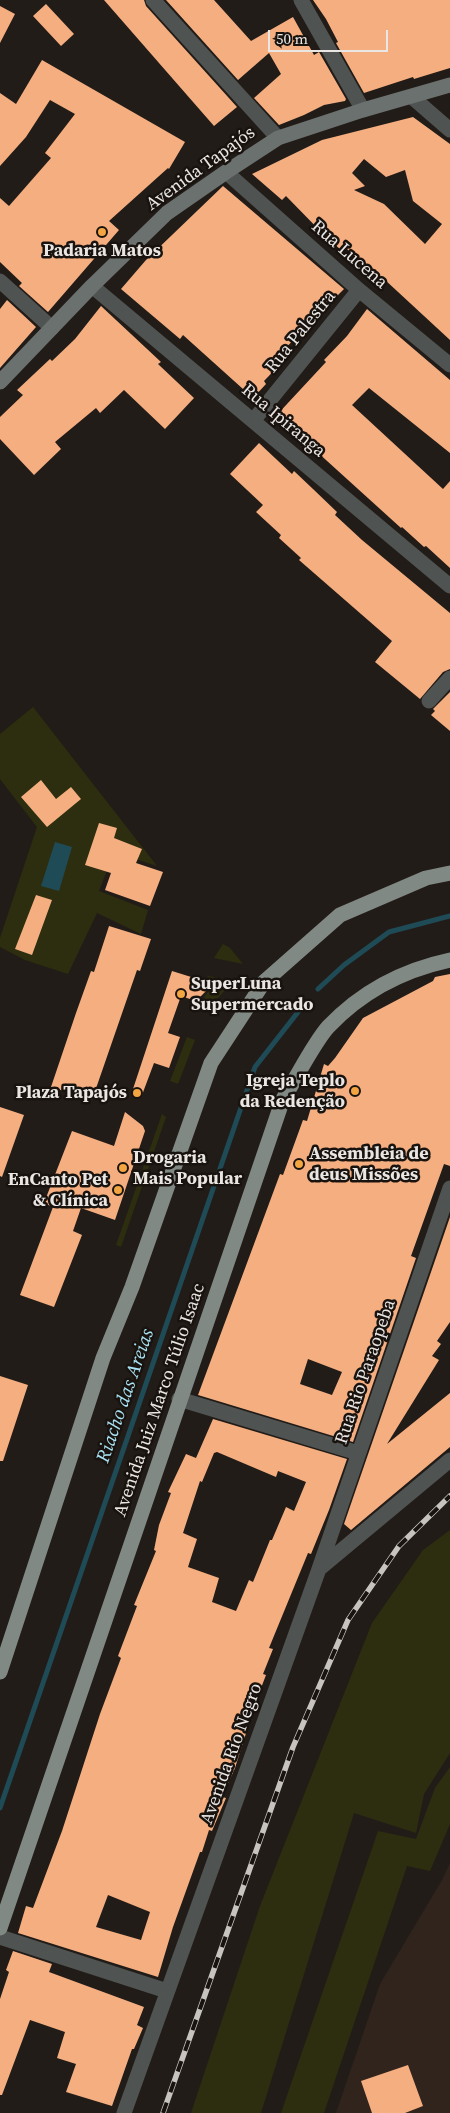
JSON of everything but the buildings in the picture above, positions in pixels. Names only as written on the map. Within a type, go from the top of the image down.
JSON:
[{"type":"main road","name":"Avenida Tapajós","points":[[0,382],[92,286],[167,213],[226,172],[278,138],[363,110],[450,85]]},
{"type":"main road","points":[[0,1672],[102,1358],[132,1287],[211,1063],[264,982],[340,915],[426,878],[450,873]]},
{"type":"main road","name":"Avenida Juiz Marco Túlio Isaac","points":[[0,1928],[179,1399],[212,1310],[283,1099],[328,1028],[371,990],[418,967],[450,960]]},
{"type":"street","points":[[153,0],[278,138]]},
{"type":"street","points":[[301,0],[363,110]]},
{"type":"street","points":[[412,97],[450,130]]},
{"type":"street","name":"Rua Lucena","points":[[226,172],[359,290],[450,365]]},
{"type":"street","points":[[0,281],[52,328]]},
{"type":"street","name":"Rua Ipiranga","points":[[92,286],[450,586]]},
{"type":"street","name":"Rua Palestra","points":[[253,421],[359,290]]},
{"type":"street","points":[[429,701],[450,678]]},
{"type":"street","name":"Rua Rio Paraopeba","points":[[319,1569],[450,1188]]},
{"type":"street","points":[[179,1399],[358,1453]]},
{"type":"street","points":[[319,1569],[450,1460]]},
{"type":"street","name":"Avenida Rio Negro","points":[[124,2113],[319,1569]]},
{"type":"street","points":[[0,1937],[167,1991]]},
{"type":"shaded area","points":[[33,707],[157,866],[114,852],[99,891],[148,910],[141,934],[97,913],[68,974],[25,960],[0,947],[0,938],[37,827],[0,779],[0,734]]},
{"type":"shaded area","points":[[223,944],[230,948],[243,964],[214,958]]},
{"type":"shaded area","points":[[208,976],[224,979],[226,989],[218,998],[201,1002],[210,989],[206,980]]},
{"type":"shaded area","points":[[187,1037],[195,1040],[178,1084],[170,1081]]},
{"type":"shaded area","points":[[162,1114],[166,1117],[121,1247],[116,1245]]},
{"type":"shaded area","points":[[450,1530],[450,1753],[424,1794],[416,1833],[354,1813],[261,2113],[191,2113],[260,1906],[372,1623],[423,1550]]},
{"type":"shaded area","points":[[450,1767],[450,1824],[430,1871],[407,1866],[324,2113],[281,2113],[378,1831],[416,1839],[435,1788]]},
{"type":"shaded area","points":[[450,1863],[450,2113],[336,2113],[380,1984],[442,1880]]},
{"type":"water","points":[[55,842],[72,847],[59,891],[41,886]]},
{"type":"waterway","name":"Riacho das Areias","points":[[318,989],[344,965],[389,932],[450,916]]},
{"type":"waterway","name":"Riacho das Areias","points":[[0,1808],[255,1067],[302,1007]]},
{"type":"railway","points":[[163,2113],[293,1747],[348,1620],[399,1546],[450,1496]]},
{"type":"place","name":"Padaria Matos","points":[[102,232]]},
{"type":"place","name":"SuperLuna Supermercado","points":[[181,994]]},
{"type":"place","name":"Igreja Teplo da Redenção","points":[[355,1091]]},
{"type":"place","name":"Plaza Tapajós","points":[[137,1093]]},
{"type":"place","name":"Assembleia de deus Missões","points":[[299,1164]]},
{"type":"place","name":"Drogaria Mais Popular","points":[[123,1168]]},
{"type":"place","name":"EnCanto Pet & Clínica","points":[[118,1190]]}]
